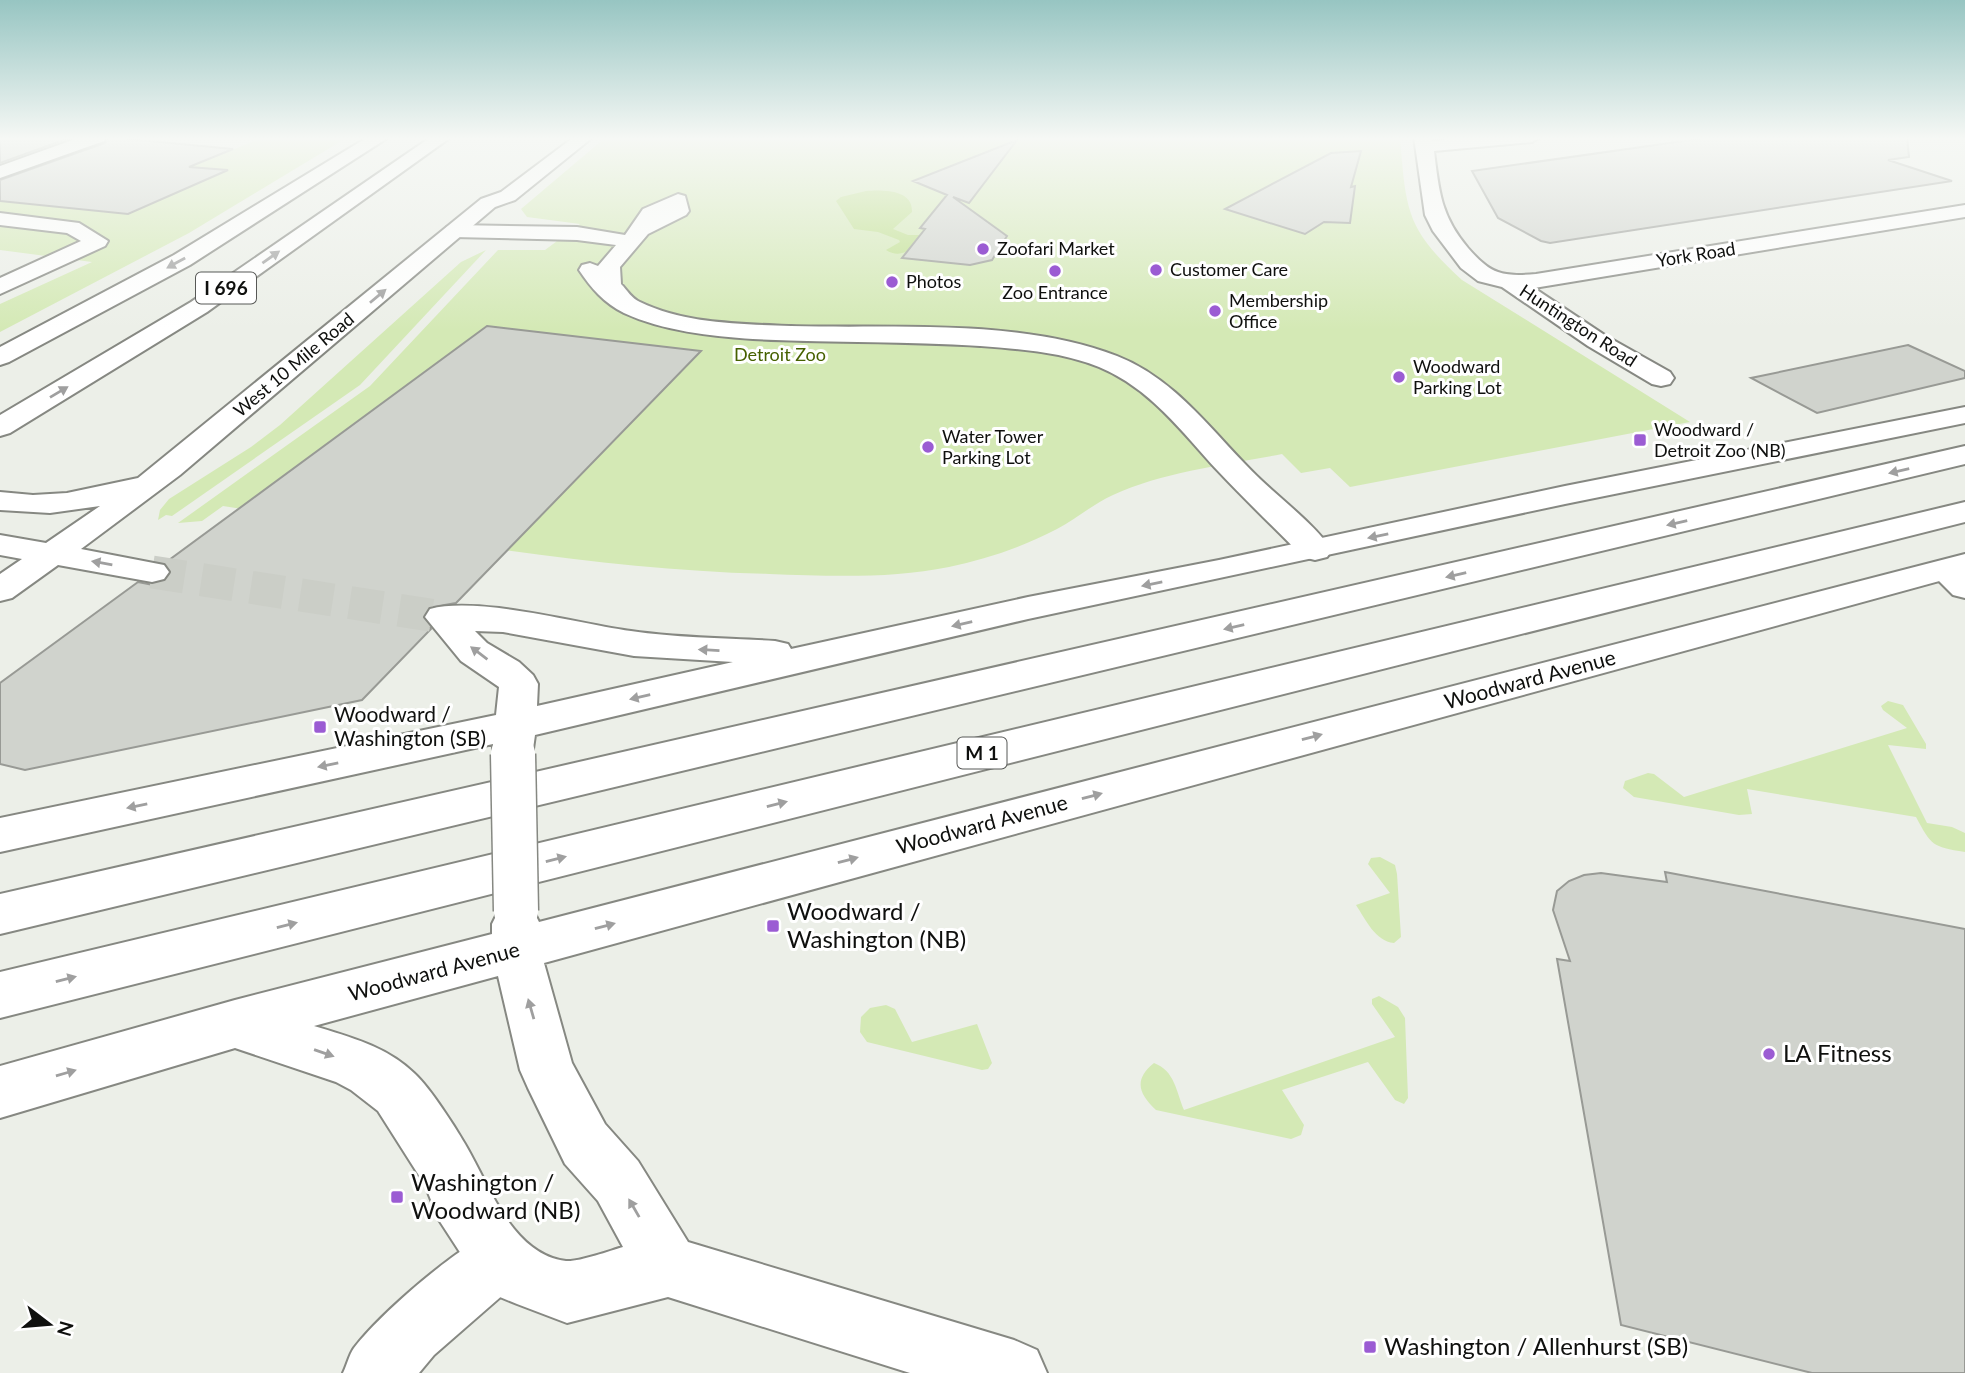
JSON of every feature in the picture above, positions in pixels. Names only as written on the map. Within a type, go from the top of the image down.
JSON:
[{"type":"main road","points":[[0,357],[182,260],[277,201]]},
{"type":"main road","name":"I 696","points":[[0,427],[199,306],[350,201]]},
{"type":"main road","name":"West 10 Mile Road","points":[[0,590],[161,475],[488,203],[494,201]]},
{"type":"main road","name":"Huntington Road","points":[[1432,201],[1443,231],[1479,271],[1510,282],[1597,341],[1661,378]]},
{"type":"main road","name":"York Road","points":[[1510,282],[1536,281],[1965,211]]},
{"type":"main road","points":[[0,219],[72,227],[97,241],[0,287]]},
{"type":"main road","points":[[454,231],[527,233],[556,241],[590,244],[635,236],[608,266],[610,285],[624,301]]},
{"type":"main road","points":[[13,259],[52,264]]},
{"type":"main road","points":[[590,270],[597,285],[606,294],[668,320],[720,329],[998,340],[1059,348],[1110,362],[1149,383],[1179,408],[1228,464],[1315,550]]},
{"type":"main road","points":[[0,835],[514,740],[827,655],[1028,608],[1315,550],[1565,495],[1965,415]]},
{"type":"main road","points":[[0,914],[1965,455]]},
{"type":"main road","points":[[0,501],[42,505],[114,493],[161,475]]},
{"type":"main road","name":"M 1","points":[[0,995],[1965,512]]},
{"type":"main road","points":[[0,545],[152,572]]},
{"type":"main road","name":"Woodward Avenue","points":[[0,1092],[235,1024],[516,931],[1958,574]]},
{"type":"main road","points":[[668,1267],[618,1181],[585,1143],[547,1070],[516,931],[514,740],[519,684],[506,671],[474,652],[443,617],[503,621],[675,648],[827,655]]},
{"type":"main road","points":[[235,1024],[349,1062],[370,1072],[397,1093],[445,1165],[460,1199],[499,1259]]},
{"type":"main road","points":[[376,1373],[412,1333],[499,1259],[668,1267],[1014,1373]]},
{"type":"green space","points":[[0,201],[242,201],[189,233],[0,332],[0,304],[92,262],[0,250]]},
{"type":"green space","name":"Detroit Zoo","points":[[530,201],[1407,201],[1419,232],[1462,280],[1690,422],[1350,487],[1330,468],[1301,473],[1282,454],[1218,465],[1133,487],[1106,499],[1057,529],[1004,552],[949,567],[882,575],[700,571],[563,558],[223,506],[202,521],[178,523],[370,386],[498,250],[545,250],[580,224],[527,217],[521,209]]},
{"type":"green space","points":[[486,250],[360,385],[172,516],[166,515],[158,520],[160,510],[169,499],[251,447],[280,425],[461,262]]},
{"type":"green space","points":[[1888,701],[1903,705],[1926,744],[1926,749],[1888,745],[1927,823],[1952,827],[1965,833],[1965,852],[1934,843],[1925,834],[1916,817],[1747,789],[1752,814],[1739,815],[1634,797],[1623,788],[1625,781],[1648,773],[1654,774],[1684,797],[1907,728],[1883,710],[1881,706]]},
{"type":"green space","points":[[1380,857],[1395,865],[1397,874],[1401,937],[1394,943],[1376,934],[1356,905],[1390,893],[1368,864],[1371,858]]},
{"type":"green space","points":[[1379,996],[1398,1007],[1405,1018],[1408,1098],[1404,1104],[1395,1100],[1368,1062],[1282,1090],[1304,1125],[1301,1135],[1291,1139],[1156,1110],[1142,1093],[1143,1075],[1154,1063],[1171,1076],[1184,1110],[1395,1037],[1372,1004],[1372,999]]},
{"type":"green space","points":[[886,1005],[895,1009],[912,1042],[977,1024],[992,1063],[988,1069],[982,1070],[867,1042],[860,1032],[861,1017],[870,1008]]},
{"type":"shaded area","points":[[836,201],[909,201],[912,212],[893,229],[908,235],[923,235],[923,239],[913,242],[915,246],[908,251],[894,253],[886,250],[900,242],[899,240],[878,232],[854,229]]},
{"type":"building","points":[[1,201],[157,201],[128,214]]},
{"type":"building","points":[[942,201],[959,201],[1007,236],[992,260],[970,265],[902,258],[925,229],[920,228]]},
{"type":"building","points":[[1240,201],[1353,201],[1350,223],[1324,222],[1305,234],[1225,209]]},
{"type":"building","points":[[1489,201],[1822,201],[1550,243],[1498,218]]},
{"type":"building","points":[[487,326],[701,351],[456,603],[428,608],[422,617],[431,629],[362,700],[25,770],[0,764],[0,683],[138,582],[153,585],[166,581],[172,572],[165,563]]},
{"type":"building","points":[[1908,345],[1965,371],[1965,378],[1817,413],[1751,378]]},
{"type":"building","name":"LA Fitness","points":[[1665,872],[1965,929],[1965,1373],[1812,1373],[1621,1325],[1557,959],[1570,961],[1553,910],[1557,891],[1569,881],[1584,875],[1601,873],[1667,882]]},
{"type":"tunnel","points":[[152,572],[443,617]]},
{"type":"place","name":"Zoofari Market","points":[[983,249]]},
{"type":"place","name":"Customer Care","points":[[1156,270]]},
{"type":"place","name":"Zoo Entrance","points":[[1055,271]]},
{"type":"place","name":"Photos","points":[[892,282]]},
{"type":"place","name":"Membership Office","points":[[1215,311]]},
{"type":"place","name":"Woodward Parking Lot","points":[[1399,377]]},
{"type":"place","name":"Woodward / Detroit Zoo (NB)","points":[[1640,440]]},
{"type":"place","name":"Water Tower Parking Lot","points":[[928,447]]},
{"type":"place","name":"Woodward / Washington (SB)","points":[[320,727]]},
{"type":"place","name":"Woodward / Washington (NB)","points":[[773,926]]},
{"type":"place","name":"LA Fitness","points":[[1769,1054]]},
{"type":"place","name":"Washington / Woodward (NB)","points":[[397,1197]]},
{"type":"place","name":"Washington / Allenhurst (SB)","points":[[1370,1347]]}]
